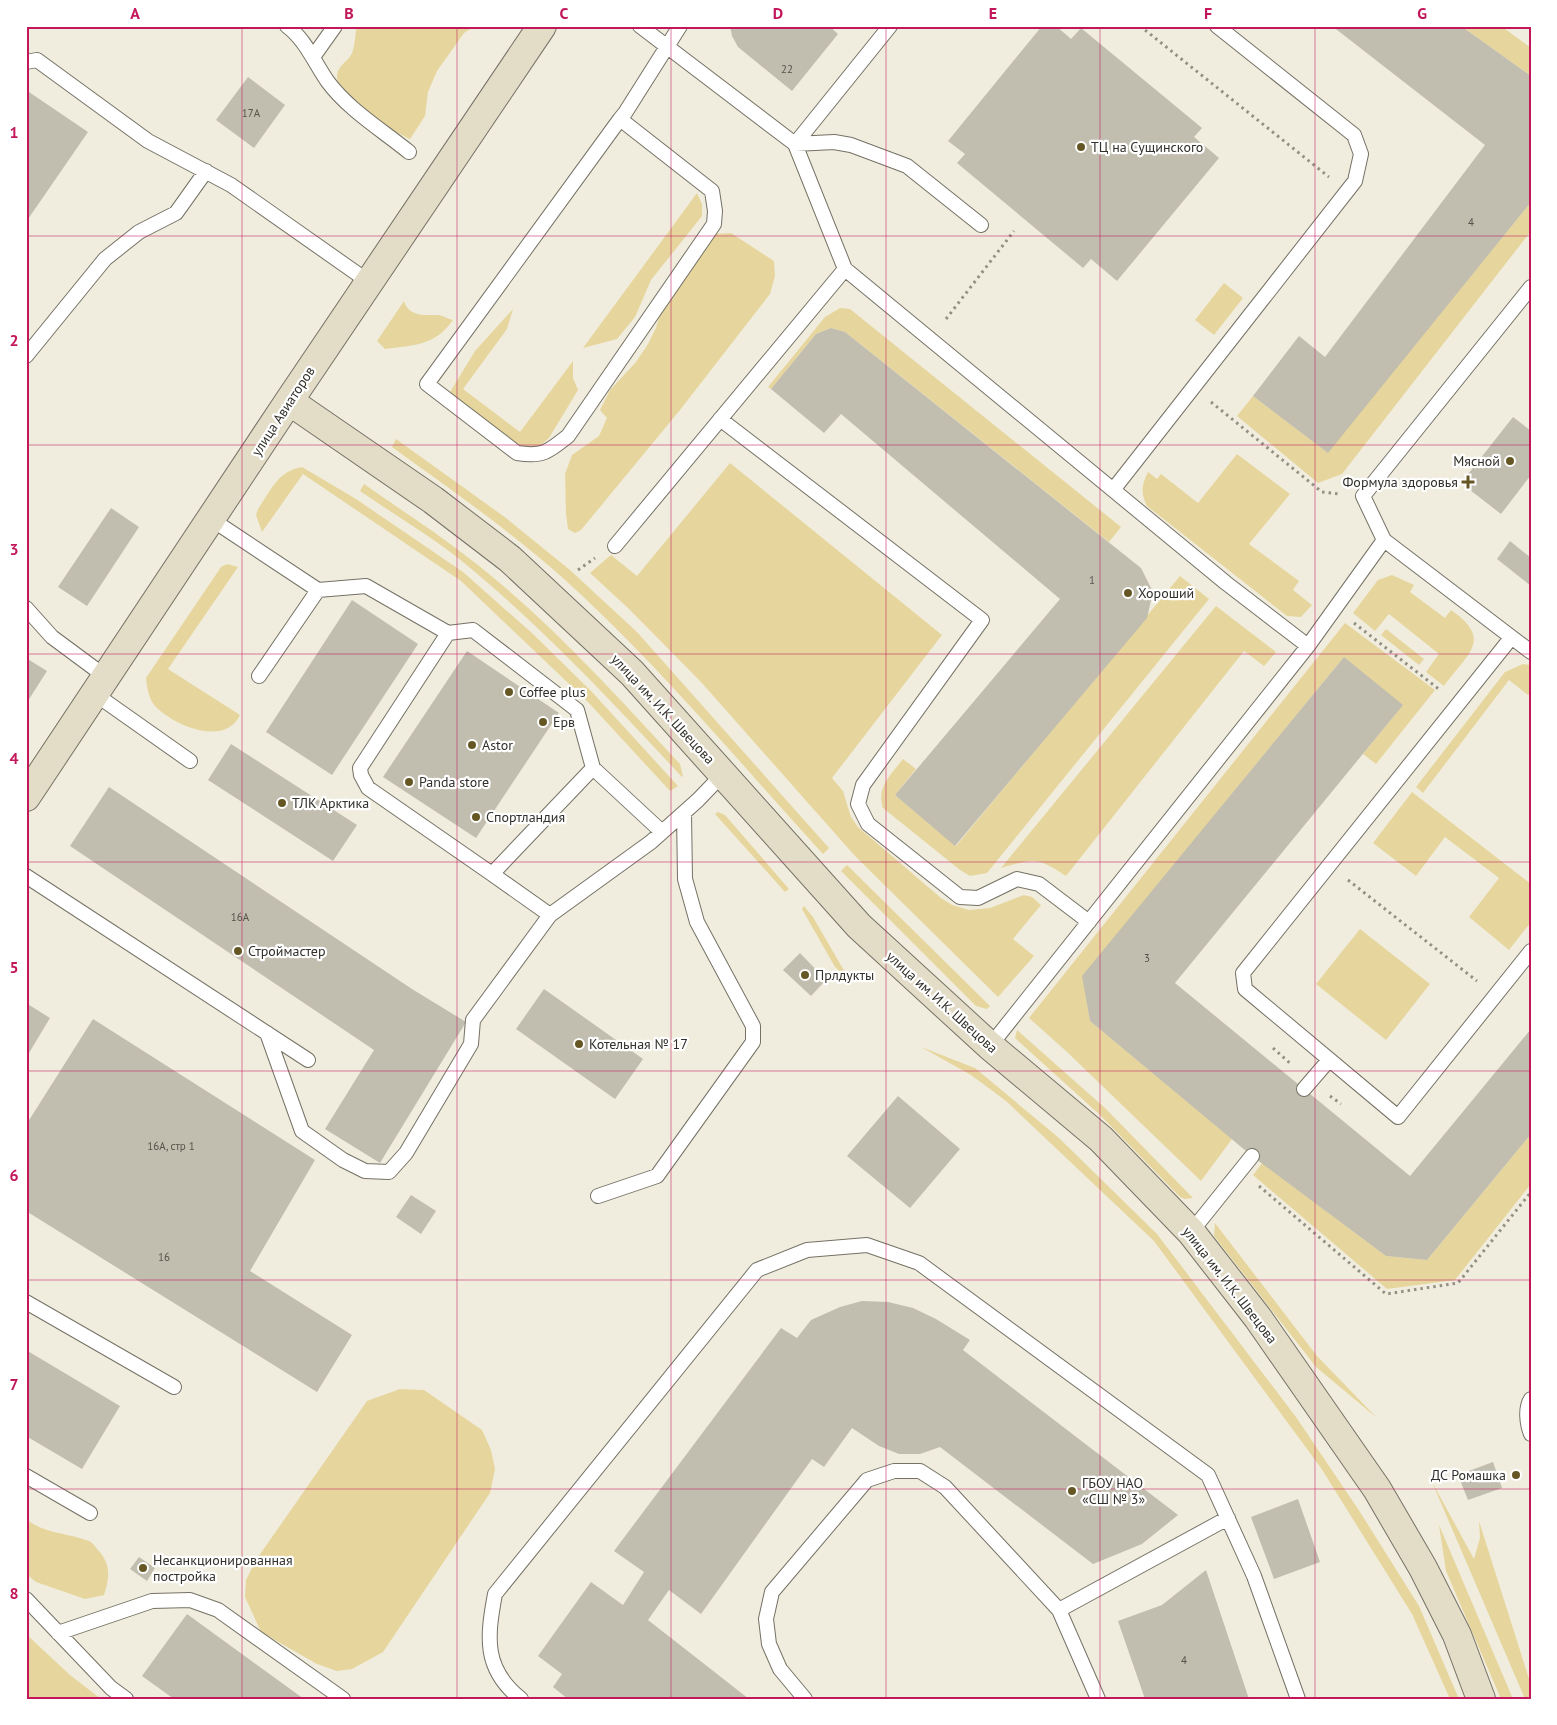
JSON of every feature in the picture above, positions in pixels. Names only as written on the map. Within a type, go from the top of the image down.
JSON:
[{"type":"street","name":"улица Авиаторов","points":[[26,797],[289,401],[542,26]]},
{"type":"street","name":"улица им. И.К. Швецова","points":[[289,401],[433,500],[510,560],[632,673],[859,926],[990,1046],[1101,1139],[1191,1232],[1269,1333],[1377,1489],[1423,1568],[1457,1635],[1482,1699]]},
{"type":"lane","points":[[287,26],[313,57],[328,82],[346,103],[409,152]]},
{"type":"lane","points":[[313,57],[335,26]]},
{"type":"lane","points":[[640,26],[796,144],[845,269],[1226,583],[1308,646]]},
{"type":"lane","points":[[620,119],[712,191],[715,211],[714,224],[568,436],[546,454],[531,455],[517,453],[426,384],[620,119],[680,26]]},
{"type":"lane","points":[[796,144],[890,26]]},
{"type":"lane","points":[[1113,490],[1355,182],[1361,154],[1354,135],[1216,26]]},
{"type":"lane","points":[[26,62],[37,60],[148,140],[231,185],[369,282]]},
{"type":"lane","points":[[796,144],[834,142],[851,145],[906,166],[981,225]]},
{"type":"lane","points":[[26,356],[105,259],[139,232],[176,213],[206,171]]},
{"type":"lane","points":[[615,546],[845,269]]},
{"type":"lane","points":[[1531,287],[1363,496],[1384,540],[1531,652]]},
{"type":"lane","points":[[720,419],[982,620],[864,785],[858,804],[868,824],[960,897],[978,898],[1017,879],[1039,884],[1089,922]]},
{"type":"lane","points":[[211,520],[318,590],[366,586],[448,633],[473,630],[577,710],[593,768],[662,832]]},
{"type":"lane","points":[[990,1046],[1308,646],[1384,540]]},
{"type":"lane","points":[[259,676],[318,590]]},
{"type":"lane","points":[[26,608],[52,638],[100,686],[190,761]]},
{"type":"lane","points":[[448,633],[360,768],[361,775],[368,788],[550,915]]},
{"type":"lane","points":[[1511,638],[1243,973],[1244,989],[1398,1116],[1531,951]]},
{"type":"lane","points":[[492,874],[593,768]]},
{"type":"lane","points":[[267,1033],[302,1131],[343,1160],[365,1171],[390,1172],[406,1153],[471,1044],[473,1020],[550,915],[662,832],[723,774]]},
{"type":"lane","points":[[598,1196],[657,1176],[753,1042],[753,1026],[697,922],[685,879],[684,813]]},
{"type":"lane","points":[[26,876],[308,1060]]},
{"type":"lane","points":[[1304,1089],[1329,1060]]},
{"type":"lane","points":[[1191,1232],[1252,1156]]},
{"type":"lane","points":[[520,1699],[493,1665],[488,1630],[495,1594],[758,1270],[807,1250],[867,1245],[919,1263],[1208,1474],[1254,1576],[1298,1699]]},
{"type":"lane","points":[[26,1302],[174,1387]]},
{"type":"lane","points":[[1531,1399],[1528,1403],[1528,1426],[1531,1434]]},
{"type":"lane","points":[[805,1699],[780,1669],[769,1644],[766,1619],[772,1592],[867,1480],[894,1470],[920,1471],[945,1487],[1059,1610],[1098,1699]]},
{"type":"lane","points":[[26,1476],[90,1513]]},
{"type":"lane","points":[[1059,1610],[1228,1518]]},
{"type":"lane","points":[[26,1599],[110,1688],[126,1699]]},
{"type":"lane","points":[[58,1633],[152,1600],[190,1600],[218,1610],[343,1699]]},
{"type":"path","points":[[1140,26],[1347,191]]},
{"type":"path","points":[[931,338],[1014,230]]},
{"type":"path","points":[[1193,387],[1322,492],[1363,496]]},
{"type":"path","points":[[1335,608],[1458,704]]},
{"type":"path","points":[[1329,866],[1495,995]]},
{"type":"path","points":[[1240,1171],[1386,1294],[1458,1283],[1531,1192]]},
{"type":"shaded area","points":[[357,26],[475,26],[464,33],[437,71],[428,92],[425,116],[410,139],[378,121],[354,104],[339,85],[337,75],[341,66],[352,53]]},
{"type":"shaded area","points":[[1461,26],[1501,26],[1531,48],[1531,76]]},
{"type":"shaded area","points":[[697,193],[702,204],[702,216],[651,280],[635,317],[617,339],[583,348]]},
{"type":"shaded area","points":[[1531,202],[1531,231],[1342,474],[1318,483],[1237,416],[1253,396],[1327,452]]},
{"type":"shaded area","points":[[731,233],[774,261],[775,276],[770,294],[680,410],[581,530],[575,533],[568,529],[566,514],[565,474],[572,455],[599,436],[607,418],[600,410],[610,390],[636,362],[648,344],[656,328],[662,306],[708,240],[716,234]]},
{"type":"shaded area","points":[[1224,283],[1243,298],[1214,335],[1195,320]]},
{"type":"shaded area","points":[[404,301],[409,310],[418,314],[440,315],[453,320],[446,329],[431,340],[415,345],[385,349],[377,341]]},
{"type":"shaded area","points":[[840,308],[850,309],[1121,527],[1109,542],[845,332],[831,328],[816,334],[771,389],[768,387],[825,317]]},
{"type":"shaded area","points":[[513,309],[507,329],[463,389],[520,432],[573,361],[573,378],[578,390],[549,438],[535,450],[516,446],[450,392],[475,351]]},
{"type":"shaded area","points":[[396,439],[506,518],[570,570],[637,632],[829,848],[823,854],[664,678],[598,610],[522,543],[392,447]]},
{"type":"shaded area","points":[[1237,454],[1290,494],[1249,544],[1299,581],[1293,590],[1312,605],[1301,617],[1287,616],[1147,506],[1143,497],[1144,481],[1148,472],[1157,479],[1161,474],[1198,503]]},
{"type":"shaded area","points":[[730,463],[942,635],[832,778],[843,791],[851,817],[858,827],[941,898],[952,905],[969,910],[990,908],[1024,895],[1032,897],[1041,905],[1013,939],[1034,956],[998,997],[855,856],[701,682],[628,608],[590,573],[611,555],[637,576]]},
{"type":"shaded area","points":[[302,467],[356,499],[463,572],[533,634],[592,692],[678,786],[670,791],[587,701],[461,581],[303,474],[262,532],[256,515],[258,509],[271,488],[281,477],[294,469]]},
{"type":"shaded area","points":[[364,484],[457,549],[526,606],[579,657],[680,764],[683,776],[579,669],[497,591],[430,537],[360,491]]},
{"type":"shaded area","points":[[227,564],[238,567],[168,669],[240,715],[233,725],[223,730],[212,732],[187,726],[164,714],[156,707],[150,697],[146,678],[221,567]]},
{"type":"shaded area","points":[[1392,575],[1414,585],[1410,592],[1445,618],[1451,610],[1471,630],[1474,639],[1468,656],[1444,686],[1426,672],[1439,654],[1389,614],[1375,631],[1353,613],[1378,580]]},
{"type":"shaded area","points":[[1180,576],[1209,599],[987,873],[970,876],[960,870],[883,808],[881,794],[883,787],[903,759],[916,769],[895,795],[956,846]]},
{"type":"shaded area","points":[[1216,606],[1276,652],[1264,666],[1244,651],[1066,876],[1048,865],[1035,861],[1001,868]]},
{"type":"shaded area","points":[[1345,623],[1435,690],[1376,764],[1363,754],[1401,707],[1344,657],[1083,976],[1090,1021],[1232,1139],[1201,1181],[1029,1018]]},
{"type":"shaded area","points":[[1386,629],[1424,659],[1419,665],[1381,635]]},
{"type":"shaded area","points":[[1523,664],[1531,665],[1531,692],[1528,695],[1509,680],[1423,793],[1416,787],[1505,672]]},
{"type":"shaded area","points":[[1412,792],[1531,884],[1531,922],[1509,950],[1469,917],[1499,878],[1445,837],[1416,876],[1373,843]]},
{"type":"shaded area","points":[[718,812],[725,815],[789,889],[785,892],[715,814]]},
{"type":"shaded area","points":[[847,865],[990,1006],[987,1009],[976,1006],[841,871]]},
{"type":"shaded area","points":[[804,906],[813,917],[850,981],[835,967],[802,909]]},
{"type":"shaded area","points":[[1360,929],[1430,984],[1386,1040],[1316,984]]},
{"type":"shaded area","points":[[1017,1030],[1105,1108],[1193,1198],[1185,1199],[1180,1197],[1100,1115],[1015,1038]]},
{"type":"shaded area","points":[[921,1047],[975,1068],[1059,1138],[1157,1234],[1296,1417],[1360,1512],[1419,1606],[1459,1699],[1450,1699],[1412,1614],[1321,1468],[1154,1241],[1006,1101],[971,1075]]},
{"type":"shaded area","points":[[1531,1134],[1531,1184],[1455,1280],[1387,1289],[1253,1175],[1262,1163],[1386,1256],[1427,1260]]},
{"type":"shaded area","points":[[1215,1223],[1317,1356],[1377,1418],[1316,1367],[1214,1236]]},
{"type":"shaded area","points":[[400,1389],[424,1390],[482,1430],[491,1450],[495,1469],[490,1493],[383,1652],[352,1669],[337,1671],[317,1664],[261,1632],[245,1597],[246,1580],[256,1560],[367,1401]]},
{"type":"shaded area","points":[[1432,1482],[1474,1559],[1480,1538],[1479,1521],[1531,1685],[1531,1699],[1525,1699]]},
{"type":"shaded area","points":[[26,1519],[41,1528],[81,1538],[92,1543],[102,1554],[107,1565],[108,1576],[104,1595],[85,1599],[36,1582],[26,1574]]},
{"type":"shaded area","points":[[1439,1525],[1513,1699],[1501,1699],[1446,1571]]},
{"type":"shaded area","points":[[26,1634],[70,1675],[101,1699],[26,1699]]},
{"type":"building","points":[[730,26],[829,26],[838,34],[792,91],[738,47],[732,36]]},
{"type":"building","name":"ТЦ на Сущинского","points":[[1042,26],[1056,26],[1071,39],[1081,28],[1202,128],[1194,137],[1219,158],[1117,281],[1091,259],[1083,268],[957,163],[965,154],[948,141]]},
{"type":"building","points":[[1332,26],[1461,26],[1531,76],[1531,202],[1328,453],[1253,396],[1299,336],[1325,357],[1485,145]]},
{"type":"building","points":[[248,77],[285,105],[254,148],[216,120]]},
{"type":"building","points":[[26,90],[88,132],[26,222]]},
{"type":"building","points":[[831,328],[845,332],[1141,568],[1153,592],[1147,618],[955,846],[895,795],[1060,599],[841,414],[824,433],[771,389],[816,334]]},
{"type":"building","points":[[1513,417],[1531,431],[1531,475],[1501,514],[1461,483]]},
{"type":"building","points":[[111,508],[139,527],[87,606],[58,587]]},
{"type":"building","points":[[1510,541],[1531,558],[1531,586],[1497,559]]},
{"type":"building","points":[[352,600],[418,644],[332,775],[266,732]]},
{"type":"building","name":"Astor","points":[[467,651],[559,713],[476,838],[383,777]]},
{"type":"building","points":[[1344,657],[1403,705],[1175,983],[1410,1176],[1531,1029],[1531,1134],[1427,1260],[1386,1256],[1252,1156],[1090,1021],[1082,976]]},
{"type":"building","points":[[26,658],[47,671],[26,704]]},
{"type":"building","name":"ТЛК Арктика","points":[[231,744],[357,825],[333,861],[208,780]]},
{"type":"building","points":[[109,787],[412,989],[466,1022],[380,1163],[325,1129],[374,1050],[70,846]]},
{"type":"building","name":"Прлдукты","points":[[800,953],[826,980],[811,996],[783,970]]},
{"type":"building","name":"Котельная № 17","points":[[544,989],[643,1059],[615,1099],[516,1029]]},
{"type":"building","points":[[26,1003],[50,1018],[26,1058]]},
{"type":"building","points":[[93,1019],[315,1160],[250,1271],[352,1335],[317,1392],[26,1211],[26,1125]]},
{"type":"building","points":[[898,1096],[960,1149],[910,1208],[847,1156]]},
{"type":"building","points":[[411,1195],[436,1211],[421,1234],[396,1217]]},
{"type":"building","name":"ГБОУ НАО «СШ № 3»","points":[[862,1301],[888,1302],[913,1308],[936,1319],[970,1340],[963,1350],[1178,1515],[1142,1544],[1093,1564],[940,1447],[920,1454],[899,1454],[879,1446],[852,1428],[824,1467],[812,1459],[701,1614],[669,1590],[648,1620],[749,1699],[568,1699],[553,1687],[562,1674],[538,1656],[591,1582],[623,1605],[644,1572],[614,1551],[781,1328],[797,1338],[811,1320],[840,1307]]},
{"type":"building","points":[[26,1350],[120,1406],[82,1469],[26,1436]]},
{"type":"building","points":[[1493,1462],[1502,1488],[1468,1500],[1458,1475]]},
{"type":"building","points":[[1298,1499],[1320,1562],[1274,1579],[1251,1517]]},
{"type":"building","name":"Несанкционированная постройка","points":[[139,1557],[155,1568],[147,1581],[130,1569]]},
{"type":"building","points":[[1206,1570],[1249,1699],[1145,1699],[1118,1621],[1162,1605]]},
{"type":"building","points":[[187,1614],[304,1699],[174,1699],[142,1676]]},
{"type":"place","name":"ТЦ на Сущинского","points":[[1081,147]]},
{"type":"place","name":"Мясной","points":[[1510,461]]},
{"type":"place","name":"Формула здоровья","points":[[1468,482]]},
{"type":"place","name":"Хороший","points":[[1128,593]]},
{"type":"place","name":"Coffee plus","points":[[509,692]]},
{"type":"place","name":"Ерв","points":[[543,722]]},
{"type":"place","name":"Astor","points":[[472,745]]},
{"type":"place","name":"Panda store","points":[[409,782]]},
{"type":"place","name":"ТЛК Арктика","points":[[282,803]]},
{"type":"place","name":"Спортландия","points":[[476,817]]},
{"type":"place","name":"Строймастер","points":[[238,951]]},
{"type":"place","name":"Прлдукты","points":[[805,975]]},
{"type":"place","name":"Котельная № 17","points":[[579,1044]]},
{"type":"place","name":"ДС Ромашка","points":[[1516,1475]]},
{"type":"place","name":"ГБОУ НАО «СШ № 3»","points":[[1072,1491]]},
{"type":"place","name":"Несанкционированная постройка","points":[[143,1568]]}]
